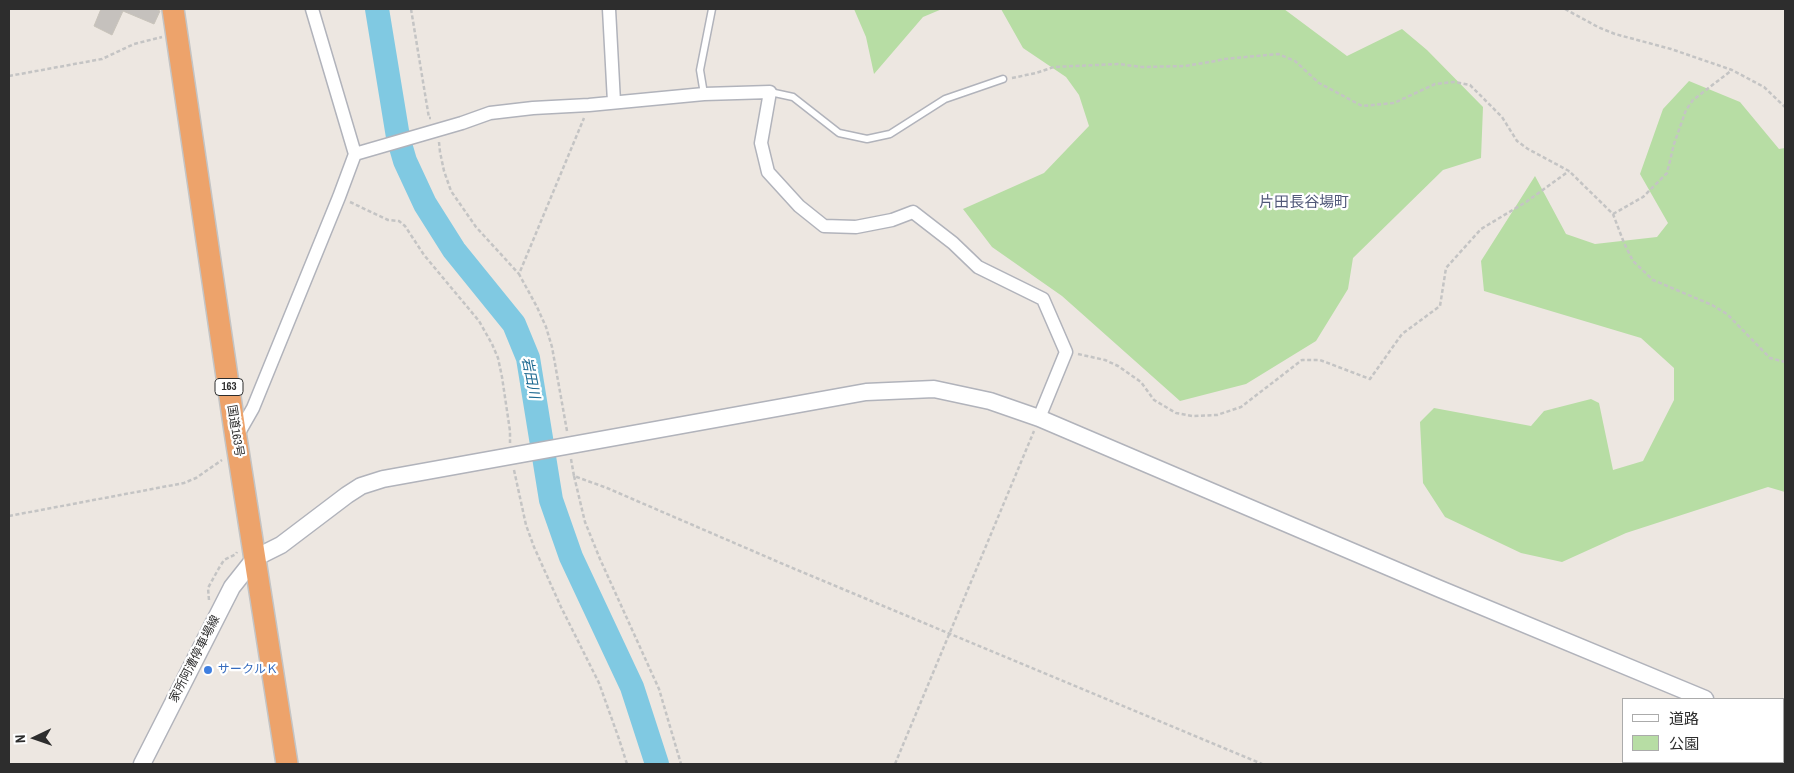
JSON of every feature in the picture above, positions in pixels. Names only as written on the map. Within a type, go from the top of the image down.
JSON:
[{"type":"highway","name":"国道163号","points":[[173,9],[237,444],[247,553],[287,764]]},
{"type":"street","points":[[237,444],[355,154],[312,9]]},
{"type":"street","points":[[609,9],[614,102]]},
{"type":"street","points":[[355,154],[435,127],[490,113],[704,94],[770,92],[761,143],[768,172],[799,206],[824,226],[856,227],[892,220],[913,212],[953,243],[978,267],[1043,299],[1066,352],[1039,418]]},
{"type":"street","points":[[247,553],[281,545],[347,494],[361,486],[383,479],[866,392],[934,390],[990,401],[1039,418],[1440,589],[1703,698]]},
{"type":"street","name":"家所阿漕停車場線","points":[[142,764],[232,588],[247,553]]},
{"type":"lane","points":[[704,94],[700,70],[712,9]]},
{"type":"lane","points":[[770,92],[794,98],[839,133],[867,139],[890,134],[945,99],[1004,79]]},
{"type":"path","points":[[411,9],[429,118],[435,127],[451,191],[476,227],[519,274],[538,307],[552,347],[574,476],[585,522],[659,689],[681,764]]},
{"type":"path","points":[[1565,9],[1615,34],[1670,49],[1732,70],[1764,87],[1785,107]]},
{"type":"path","points":[[9,76],[102,59],[134,44],[177,34]]},
{"type":"path","points":[[1004,79],[1036,74],[1054,68],[1118,64],[1142,67],[1185,66],[1224,59],[1278,54],[1295,61],[1319,82],[1362,106],[1394,103],[1435,84],[1454,82],[1470,85],[1502,117],[1517,141],[1569,171],[1613,214],[1624,243],[1634,261],[1653,280],[1712,305],[1727,314],[1770,358],[1785,362]]},
{"type":"path","points":[[1613,214],[1643,198],[1667,173],[1674,144],[1686,110],[1693,100],[1732,70]]},
{"type":"path","points":[[519,274],[589,105]]},
{"type":"path","points":[[1066,352],[1105,360],[1118,366],[1141,382],[1154,400],[1176,413],[1192,416],[1217,415],[1241,407],[1302,360],[1320,360],[1370,380],[1402,334],[1440,306],[1446,268],[1481,229],[1526,202],[1569,171]]},
{"type":"path","points":[[895,764],[1039,418]]},
{"type":"path","points":[[9,516],[184,483],[196,478],[230,453],[237,444]]},
{"type":"path","points":[[574,476],[608,488],[790,567],[1262,764]]},
{"type":"path","points":[[209,602],[208,588],[224,560],[236,554],[247,553]]},
{"type":"green space","points":[[854,9],[942,9],[923,17],[874,74],[866,37]]},
{"type":"green space","points":[[1001,9],[1284,9],[1347,56],[1402,29],[1427,50],[1483,107],[1481,158],[1443,170],[1353,258],[1348,289],[1316,341],[1246,384],[1180,401],[1062,296],[992,247],[963,209],[1044,173],[1089,126],[1079,95],[1066,77],[1023,48]]},
{"type":"green space","points":[[1689,81],[1740,102],[1779,149],[1785,148],[1785,492],[1768,487],[1626,533],[1562,562],[1521,553],[1445,517],[1423,483],[1420,422],[1434,408],[1531,426],[1544,411],[1591,399],[1599,403],[1613,470],[1643,461],[1674,400],[1674,368],[1641,338],[1484,291],[1481,261],[1535,176],[1566,234],[1595,244],[1657,237],[1668,223],[1640,174],[1663,109]]},
{"type":"building","points":[[101,9],[154,9],[160,11],[154,24],[123,11],[112,35],[94,26]]},
{"type":"waterway","name":"岩田川","points":[[377,9],[398,137],[405,161],[425,204],[454,250],[514,324],[528,358],[551,500],[571,557],[632,687],[657,764]]},
{"type":"place","name":"サークルＫ","points":[[208,670]]},
{"type":"district","name":"片田長谷場町","points":[[1304,203]]}]
